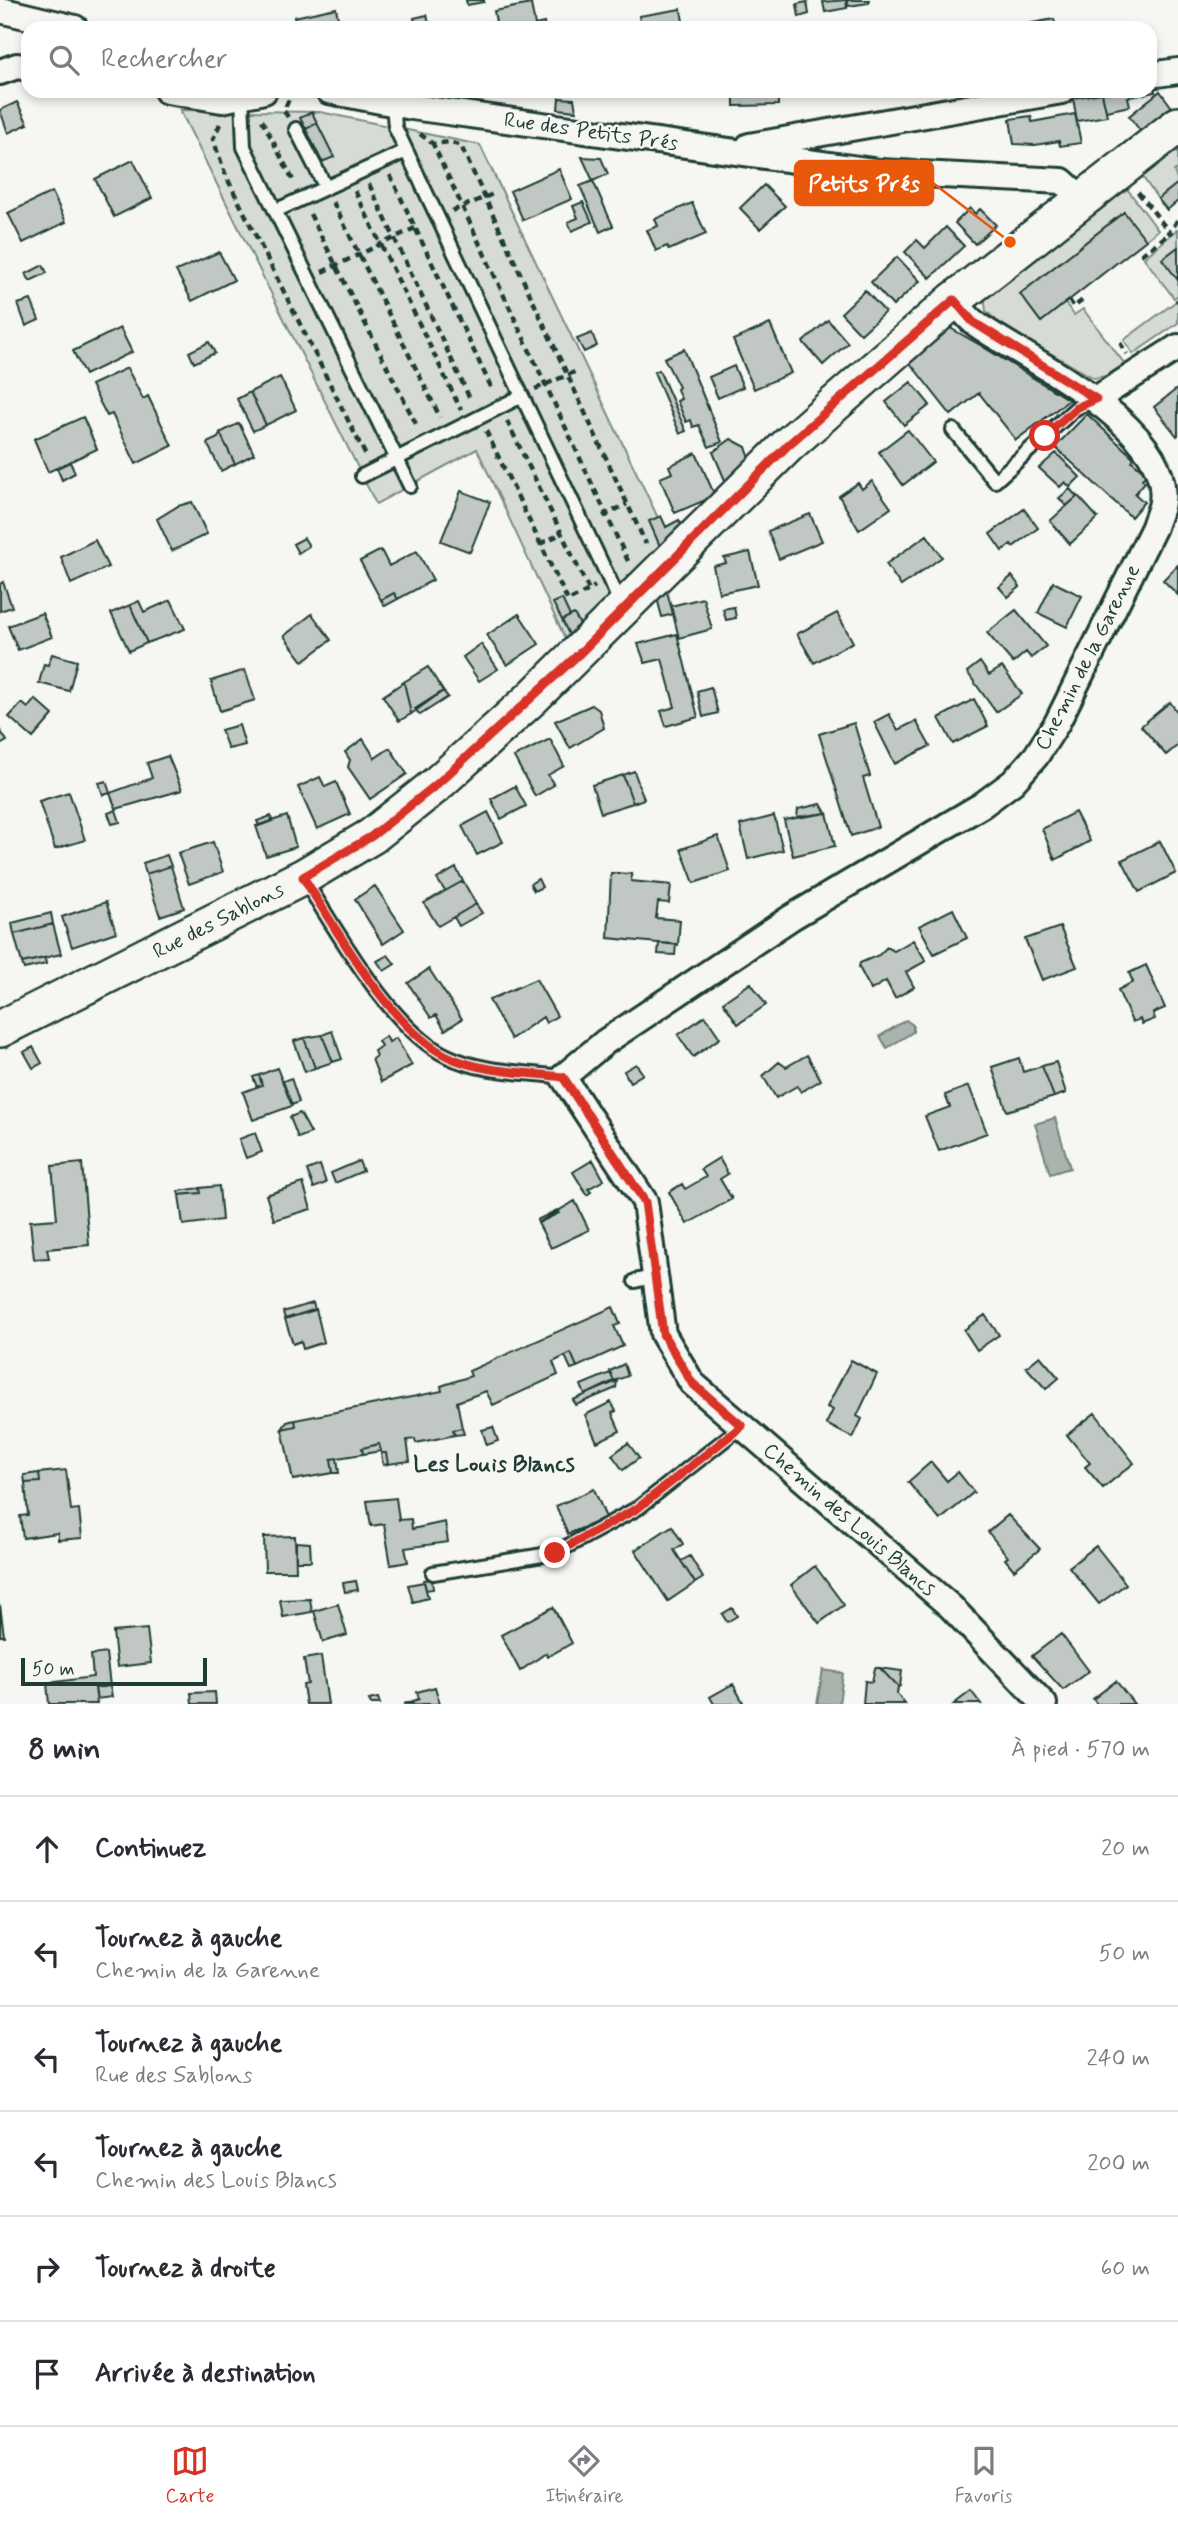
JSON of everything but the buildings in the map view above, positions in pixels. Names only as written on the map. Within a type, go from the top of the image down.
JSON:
[{"type":"street","points":[[0,10],[46,21]]},
{"type":"street","points":[[0,72],[21,67]]},
{"type":"street","points":[[1157,74],[1178,71]]},
{"type":"street","points":[[210,98],[250,102]]},
{"type":"street","name":"Rue des Petits Prés","points":[[366,98],[880,172],[1062,181],[1082,199]]},
{"type":"street","name":"Rue des Petits Prés","points":[[729,150],[1022,98]]},
{"type":"street","name":"Rue des Sablons","points":[[0,1030],[303,877],[372,836],[436,785],[624,610],[788,445],[954,300],[1178,125]]},
{"type":"street","name":"Chemin de la Garenne","points":[[563,1077],[605,1042],[792,917],[982,805],[1013,782],[1036,756],[1057,723],[1148,540],[1162,501],[1160,477],[1151,457],[1131,432],[1096,399],[973,322],[954,300]]},
{"type":"street","points":[[1096,399],[1178,347]]},
{"type":"street","name":"Chemin des Louis Blancs","points":[[563,1077],[645,1202],[645,1279],[663,1334],[692,1383],[951,1607],[1044,1704]]},
{"type":"lane","points":[[250,102],[244,147],[410,485]]},
{"type":"lane","points":[[393,103],[395,127],[624,610]]},
{"type":"lane","points":[[296,129],[326,188]]},
{"type":"lane","points":[[277,210],[406,151]]},
{"type":"lane","points":[[368,473],[522,396]]},
{"type":"lane","points":[[953,430],[995,481],[1076,408],[1096,399]]},
{"type":"lane","points":[[303,877],[369,980],[424,1040],[446,1056],[475,1066],[563,1077]]},
{"type":"lane","points":[[433,1573],[555,1553],[638,1508],[742,1426]]},
{"type":"path","points":[[368,473],[226,176],[213,139],[218,124],[250,102],[303,198],[426,444]]},
{"type":"path","points":[[1121,169],[1170,233]]},
{"type":"path","points":[[363,171],[473,420]]},
{"type":"path","points":[[348,177],[568,601],[589,590]]},
{"type":"path","points":[[326,188],[448,434]]},
{"type":"path","points":[[282,292],[394,237],[493,194]]},
{"type":"path","points":[[1141,255],[1170,233],[1178,219]]},
{"type":"path","points":[[1069,300],[1074,307],[1086,298]]},
{"type":"path","points":[[522,396],[579,370]]},
{"type":"path","points":[[540,544],[562,534]]},
{"type":"shaded area","points":[[180,110],[320,112],[480,145],[670,543],[569,647],[477,449],[376,504]]},
{"type":"shaded area","points":[[1178,148],[1178,169],[1174,171],[1178,183],[1158,199],[1142,176]]},
{"type":"shaded area","points":[[1125,186],[1158,230],[1146,240],[1124,212],[1020,294],[1041,322],[1065,303],[1074,315],[1083,309],[1124,363],[1112,375],[1094,378],[1002,326],[986,311],[984,294]]},
{"type":"shaded area","points":[[1178,229],[1178,295],[1174,298],[1144,258]]},
{"type":"shaded area","points":[[1178,300],[1178,323],[1133,354],[1124,340]]},
{"type":"shaded area","points":[[906,1020],[913,1025],[913,1032],[887,1048],[880,1036]]},
{"type":"shaded area","points":[[1055,1118],[1070,1168],[1050,1174],[1035,1124]]},
{"type":"shaded area","points":[[823,1670],[843,1673],[839,1704],[817,1704]]},
{"type":"place","name":"Petits Prés","points":[[1010,242]]},
{"type":"district","name":"Les Louis Blancs","points":[[494,1463]]},
{"type":"route","points":[[555,1553],[638,1508],[709,1455],[742,1426],[692,1383],[663,1334],[645,1202],[563,1077],[475,1066],[446,1056],[424,1040],[369,980],[303,877],[372,836],[436,785],[579,654],[788,445],[954,300],[973,322],[1096,399],[1076,408],[1045,436]]}]
